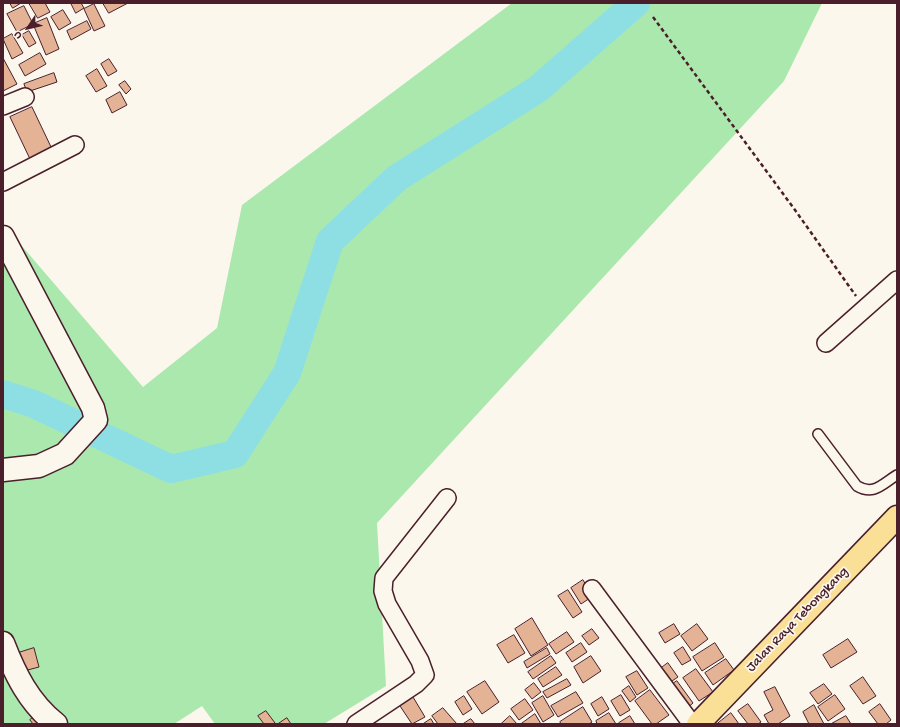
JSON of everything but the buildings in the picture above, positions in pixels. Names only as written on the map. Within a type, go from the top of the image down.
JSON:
[{"type":"main road","name":"Jalan Raya Tebongkang","points":[[698,724],[897,517]]},
{"type":"street","points":[[3,106],[25,97]]},
{"type":"street","points":[[3,182],[75,146]]},
{"type":"street","points":[[3,237],[93,408],[96,420],[65,454],[39,466],[3,470]]},
{"type":"street","points":[[826,343],[897,280]]},
{"type":"street","points":[[356,724],[416,684],[425,675],[420,661],[387,604],[383,591],[384,578],[447,498]]},
{"type":"street","points":[[592,589],[692,724]]},
{"type":"street","points":[[3,643],[19,681],[38,708],[56,724]]},
{"type":"lane","points":[[818,434],[857,486],[866,491],[873,490],[897,475]]},
{"type":"path","points":[[653,17],[795,210],[865,309]]},
{"type":"green space","points":[[512,3],[822,3],[784,81],[377,523],[386,686],[324,724],[215,724],[202,706],[174,724],[3,724],[3,224],[143,387],[217,328],[242,205]]},
{"type":"waterway","points":[[3,394],[34,404],[171,469],[235,454],[287,373],[330,241],[397,178],[538,89],[636,3]]}]
